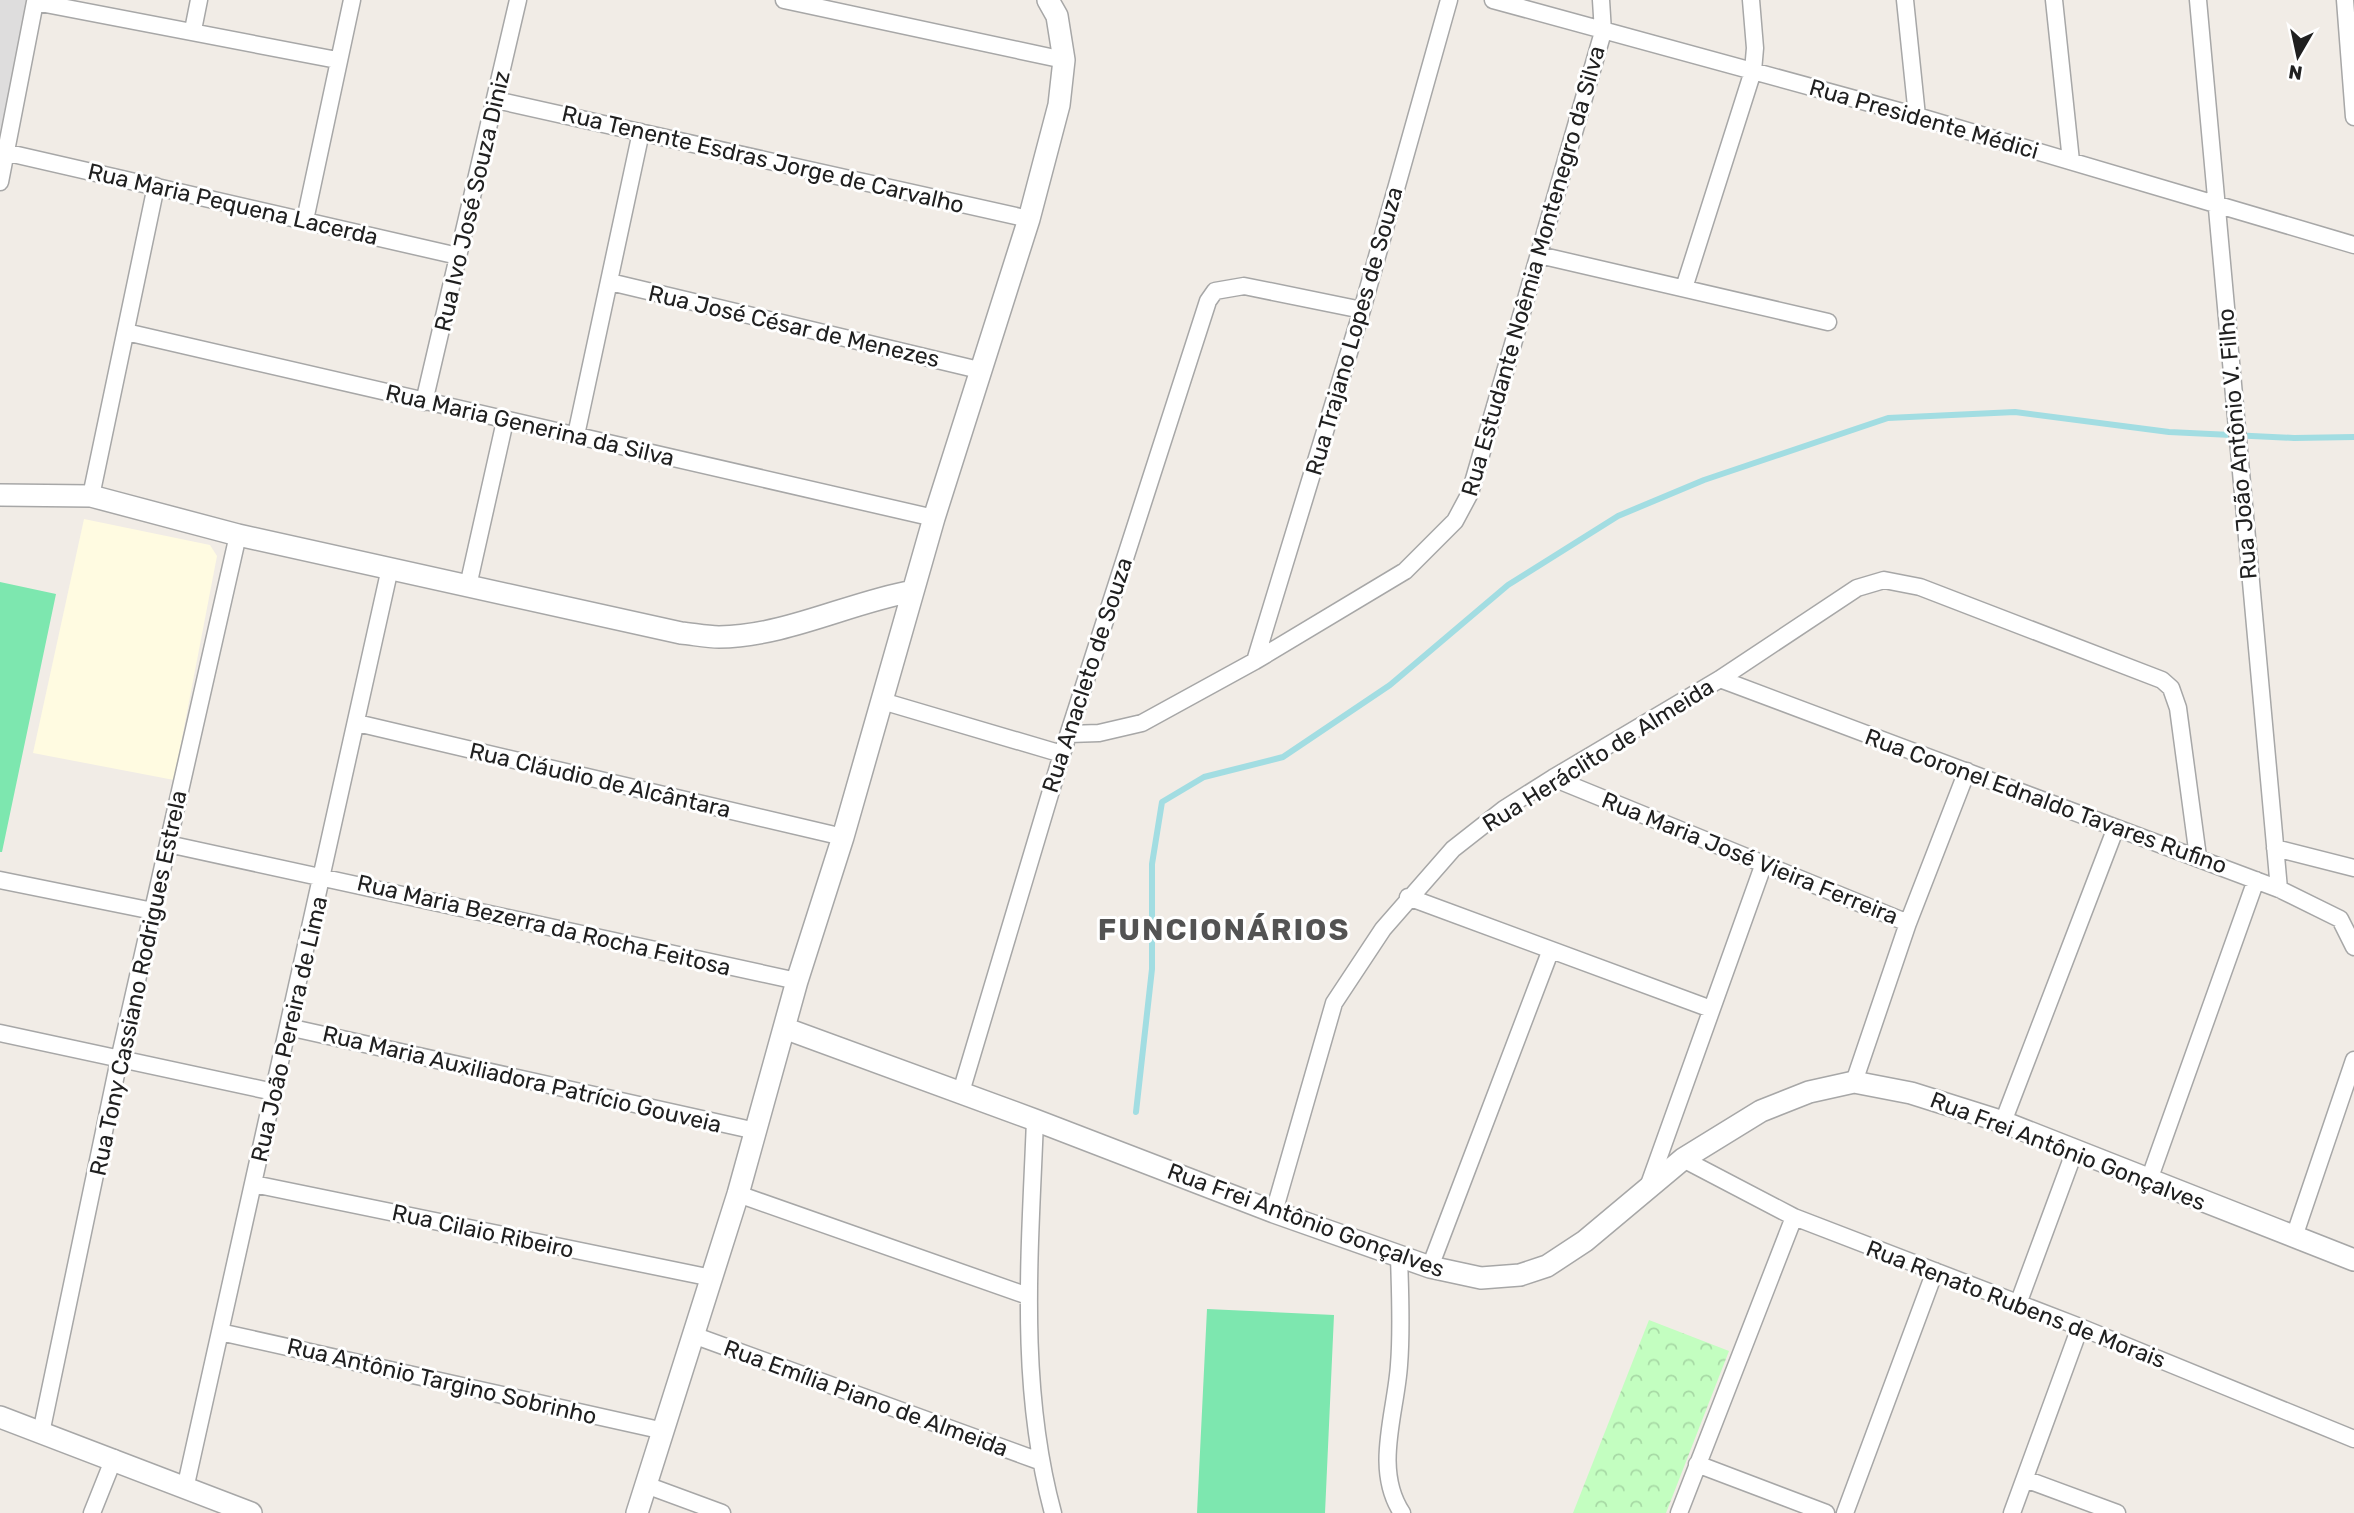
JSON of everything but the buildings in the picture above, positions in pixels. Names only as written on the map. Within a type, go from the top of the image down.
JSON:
[{"type":"street","points":[[193,30],[200,0]]},
{"type":"street","points":[[305,220],[337,60],[352,0]]},
{"type":"street","name":"Rua Ivo José Souza Diniz","points":[[424,402],[518,0]]},
{"type":"street","points":[[784,0],[1064,60]]},
{"type":"street","points":[[637,1513],[738,1194],[797,981],[883,701],[934,518],[1029,219],[1059,105],[1064,60],[1057,16],[1048,0]]},
{"type":"street","name":"Rua Trajano Lopes de Souza","points":[[1255,661],[1362,310],[1449,0]]},
{"type":"street","name":"Rua Presidente Médici","points":[[1493,0],[1917,116],[2354,245]]},
{"type":"street","name":"Rua Estudante Noêmia Montenegro da Silva","points":[[1069,733],[1099,733],[1142,723],[1255,661],[1405,572],[1455,522],[1470,493],[1603,32],[1601,0]]},
{"type":"street","points":[[1684,288],[1753,71],[1755,48],[1751,0]]},
{"type":"street","points":[[1905,0],[1917,116]]},
{"type":"street","points":[[2054,0],[2071,161]]},
{"type":"street","name":"Rua João Antônio V. Filho","points":[[2198,0],[2214,204],[2279,888]]},
{"type":"street","points":[[2345,0],[2354,117]]},
{"type":"street","points":[[0,182],[36,2],[193,30],[337,60]]},
{"type":"street","name":"Rua Tenente Esdras Jorge de Carvalho","points":[[496,100],[1029,219]]},
{"type":"street","points":[[576,435],[641,132]]},
{"type":"street","name":"Rua Maria Pequena Lacerda","points":[[4,152],[458,256]]},
{"type":"street","points":[[91,496],[156,186]]},
{"type":"street","points":[[1539,255],[1828,322]]},
{"type":"street","name":"Rua José César de Menezes","points":[[610,282],[979,370]]},
{"type":"street","name":"Rua Anacleto de Souza","points":[[961,1092],[1062,754],[1204,310],[1215,291],[1244,286],[1362,310]]},
{"type":"street","name":"Rua Maria Generina da Silva","points":[[126,332],[934,518]]},
{"type":"street","points":[[468,586],[505,421]]},
{"type":"street","points":[[0,495],[91,496],[239,535],[681,633],[718,637],[811,621],[874,598],[913,591]]},
{"type":"street","name":"Rua Tony Cassiano Rodrigues Estrela","points":[[41,1433],[119,1060],[239,535]]},
{"type":"street","name":"Rua João Pereira de Lima","points":[[185,1489],[390,568]]},
{"type":"street","name":"Rua Heráclito de Almeida","points":[[1274,1212],[1334,1003],[1359,961],[1408,897],[1453,849],[1504,809],[1720,679],[1842,597],[1870,582],[1901,581],[2162,680],[2171,688],[2178,708],[2198,857]]},
{"type":"street","name":"Rua Coronel Ednaldo Tavares Rufino","points":[[1720,679],[1968,771],[2115,830],[2198,857],[2279,888],[2340,919],[2354,947]]},
{"type":"street","points":[[883,701],[1062,754]]},
{"type":"street","name":"Rua Cláudio de Alcântara","points":[[357,723],[842,837]]},
{"type":"street","points":[[1854,1082],[1908,923],[1968,771]]},
{"type":"street","name":"Rua Maria José Vieira Ferreira","points":[[1553,778],[1908,923]]},
{"type":"street","points":[[2003,1122],[2115,830]]},
{"type":"street","name":"Rua Maria Bezerra da Rocha Feitosa","points":[[168,844],[797,981]]},
{"type":"street","points":[[2275,848],[2354,868]]},
{"type":"street","points":[[1646,1192],[1763,866]]},
{"type":"street","points":[[0,880],[153,911]]},
{"type":"street","points":[[2150,1180],[2256,880]]},
{"type":"street","points":[[1408,897],[1550,952],[1711,1009]]},
{"type":"street","points":[[1430,1268],[1550,952]]},
{"type":"street","name":"Rua Maria Auxiliadora Patrício Gouveia","points":[[288,1027],[756,1131]]},
{"type":"street","name":"Rua Frei Antônio Gonçalves","points":[[784,1028],[1430,1268],[1481,1278],[1520,1275],[1557,1259],[1646,1192],[1684,1158],[1761,1111],[1809,1092],[1854,1082],[1912,1093],[2003,1122],[2353,1260]]},
{"type":"street","points":[[0,1033],[274,1092]]},
{"type":"street","points":[[2294,1237],[2354,1060]]},
{"type":"street","points":[[1035,1120],[1028,1296],[1029,1378],[1039,1461],[1053,1513]]},
{"type":"street","points":[[2018,1304],[2074,1150]]},
{"type":"street","name":"Rua Renato Rubens de Morais","points":[[1684,1158],[1794,1217],[2080,1327],[2354,1439]]},
{"type":"street","name":"Rua Cilaio Ribeiro","points":[[254,1184],[712,1278]]},
{"type":"street","points":[[738,1194],[1028,1296]]},
{"type":"street","points":[[1679,1513],[1794,1217]]},
{"type":"street","points":[[1399,1256],[1399,1368],[1387,1455],[1394,1500],[1402,1513]]},
{"type":"street","points":[[1845,1513],[1935,1271]]},
{"type":"street","points":[[2012,1513],[2080,1327]]},
{"type":"street","name":"Rua Antônio Targino Sobrinho","points":[[220,1332],[664,1431]]},
{"type":"street","name":"Rua Emília Piano de Almeida","points":[[694,1335],[1039,1461]]},
{"type":"street","points":[[0,1417],[114,1458],[185,1489],[251,1513]]},
{"type":"street","points":[[92,1513],[114,1458]]},
{"type":"street","points":[[1698,1464],[1826,1513]]},
{"type":"street","points":[[2025,1479],[2117,1513]]},
{"type":"street","points":[[646,1485],[722,1513]]},
{"type":"shaded area","points":[[0,0],[32,0],[0,168]]},
{"type":"shaded area","points":[[84,519],[210,545],[217,556],[174,780],[33,753]]},
{"type":"green space","points":[[0,582],[56,594],[2,852],[0,852]]},
{"type":"green space","points":[[1207,1309],[1334,1315],[1325,1513],[1197,1513]]},
{"type":"green space","points":[[1649,1320],[1729,1351],[1666,1513],[1573,1513]]},
{"type":"waterway","points":[[1136,1112],[1152,969],[1152,864],[1162,802],[1204,777],[1283,757],[1390,685],[1508,585],[1618,516],[1704,480],[1888,418],[2015,412],[2169,432],[2294,438],[2354,437]]},
{"type":"district","name":"FUNCIONÁRIOS","points":[[1224,930]]}]
